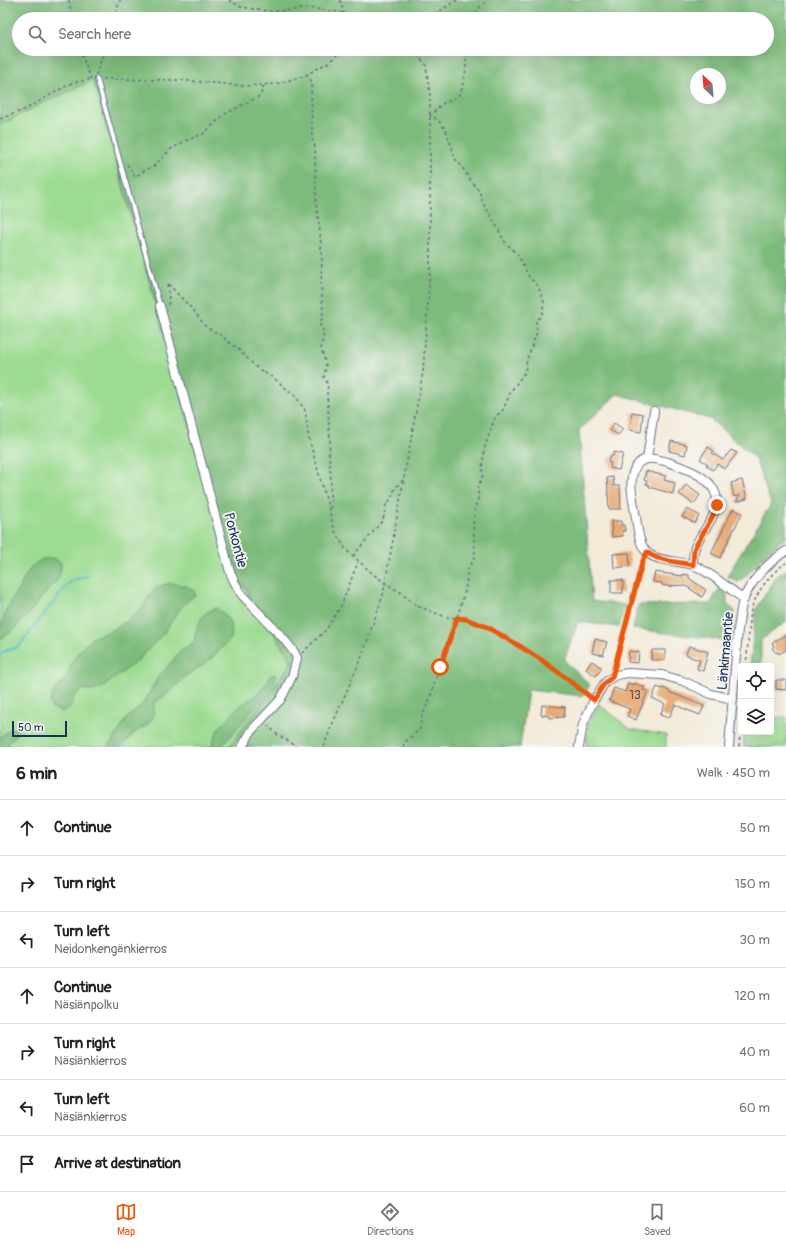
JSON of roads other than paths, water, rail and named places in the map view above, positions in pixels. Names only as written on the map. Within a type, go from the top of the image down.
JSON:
[{"type":"street","name":"Porkontie","points":[[164,306],[230,572],[242,595],[283,638],[297,658],[293,674],[280,700],[252,730],[242,747]]},
{"type":"street","points":[[647,459],[654,411]]},
{"type":"street","points":[[693,565],[694,549],[716,510],[717,501],[715,492],[708,483],[694,472],[686,468],[659,460],[647,459],[640,462],[636,465],[632,475],[632,480],[639,533],[642,545],[647,552],[657,558],[693,565],[744,599]]},
{"type":"street","name":"Länkimaantie","points":[[729,747],[738,629],[744,599],[751,586],[771,561],[786,551]]},
{"type":"street","points":[[579,747],[583,724],[594,700],[604,684],[612,677],[628,673],[662,675],[683,681],[711,694],[733,699]]},
{"type":"lane","points":[[94,79],[164,306]]},
{"type":"waterway","points":[[0,655],[5,651],[18,647],[68,584],[76,579],[88,576]]}]
